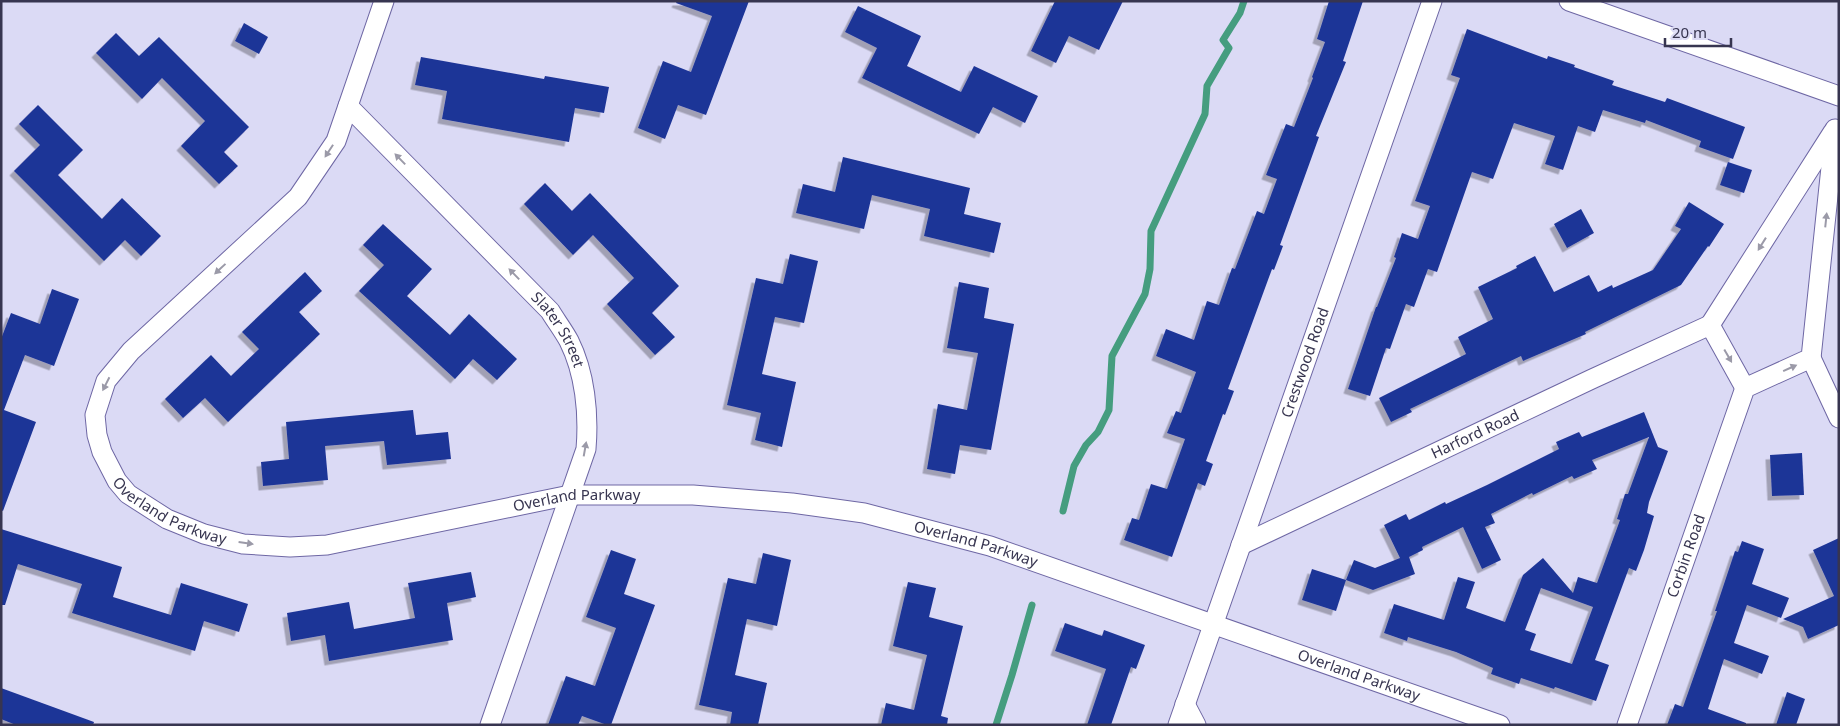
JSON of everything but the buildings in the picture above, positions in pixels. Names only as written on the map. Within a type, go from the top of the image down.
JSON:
[{"type":"street","points":[[348,106],[384,1]]},
{"type":"street","name":"Crestwood Road","points":[[1178,725],[1432,1]]},
{"type":"street","points":[[1569,1],[1839,96]]},
{"type":"street","name":"Slater Street","points":[[348,106],[550,311],[569,341],[577,361],[585,398],[587,436],[584,457],[490,725]]},
{"type":"street","name":"Overland Parkway","points":[[348,106],[336,141],[298,197],[130,351],[106,381],[95,415],[97,434],[109,468],[128,494],[167,519],[204,534],[243,544],[290,547],[327,545],[570,495],[693,494],[792,503],[864,513],[990,546],[1500,725]]},
{"type":"street","points":[[1811,358],[1746,388],[1710,325],[1837,124]]},
{"type":"street","points":[[1837,124],[1811,358],[1839,418]]},
{"type":"street","name":"Harford Road","points":[[1241,545],[1710,325]]},
{"type":"street","name":"Corbin Road","points":[[1627,725],[1746,388]]},
{"type":"street","points":[[1185,704],[1196,725]]},
{"type":"waterway","points":[[1063,511],[1074,466],[1086,445],[1098,432],[1109,410],[1112,356],[1145,294],[1150,269],[1151,231],[1205,114],[1207,86],[1229,48],[1223,40],[1240,13],[1244,1]]},
{"type":"waterway","points":[[996,725],[1032,605]]}]
